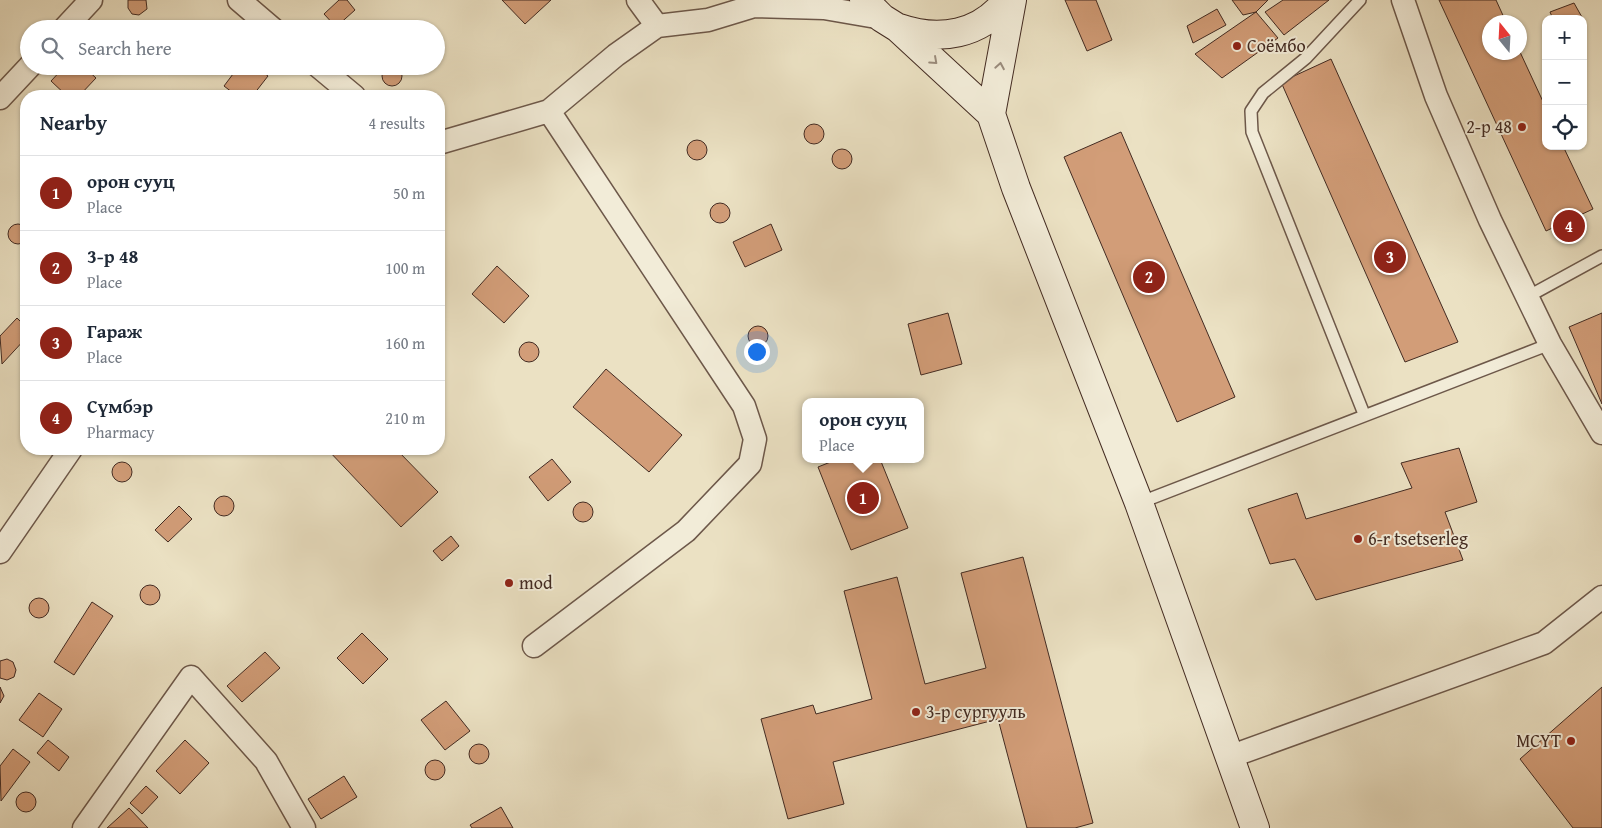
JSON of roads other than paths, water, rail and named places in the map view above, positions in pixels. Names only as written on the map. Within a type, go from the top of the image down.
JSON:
[{"type":"street","points":[[72,20],[91,0]]},
{"type":"street","points":[[239,0],[262,20]]},
{"type":"street","points":[[638,0],[657,26]]},
{"type":"street","points":[[445,141],[549,111],[616,55],[657,26],[708,20],[759,3],[881,15],[916,34],[934,37],[953,35],[972,29],[988,20],[1007,0]]},
{"type":"street","points":[[1012,0],[992,114],[1016,188],[1139,503],[1255,828]]},
{"type":"street","points":[[1403,0],[1436,96],[1490,220],[1550,344],[1602,433]]},
{"type":"street","points":[[881,15],[992,114]]},
{"type":"street","points":[[0,98],[22,75]]},
{"type":"street","points":[[329,75],[347,90]]},
{"type":"street","points":[[534,646],[686,531],[750,464],[756,439],[744,406],[549,111]]},
{"type":"street","points":[[0,552],[67,455]]},
{"type":"street","points":[[1229,757],[1544,643],[1602,597]]},
{"type":"street","points":[[84,828],[191,677],[266,761],[304,828]]},
{"type":"lane","points":[[1360,0],[1306,58],[1264,93],[1251,111],[1252,132],[1364,414]]},
{"type":"lane","points":[[1527,297],[1602,256]]},
{"type":"lane","points":[[1139,503],[1364,414],[1550,344]]},
{"type":"place","name":"Соёмбо","points":[[1237,46]]},
{"type":"place","name":"2-р 48","points":[[1522,127]]},
{"type":"place","name":"Сүмбэр","points":[[1569,226]]},
{"type":"place","name":"Гараж","points":[[1390,257]]},
{"type":"place","name":"3-р 48","points":[[1149,277]]},
{"type":"place","name":"орон сууц","points":[[863,498]]},
{"type":"place","name":"6-r tsetserleg","points":[[1358,539]]},
{"type":"place","name":"mod","points":[[509,583]]},
{"type":"place","name":"3-р сургууль","points":[[916,712]]},
{"type":"place","name":"МСҮТ","points":[[1571,741]]}]
